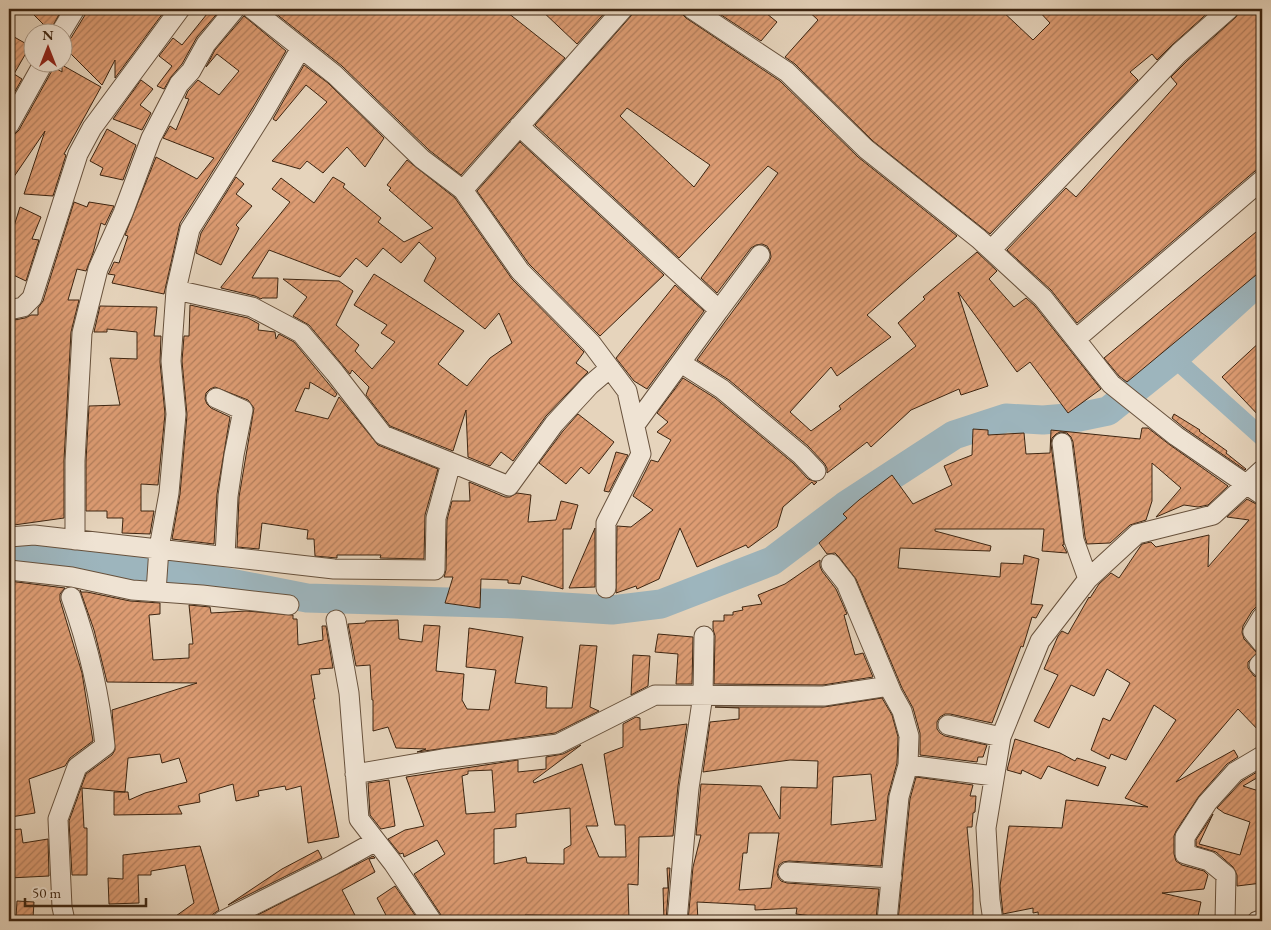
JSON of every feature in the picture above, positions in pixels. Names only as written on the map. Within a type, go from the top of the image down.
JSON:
[{"type":"street","points":[[67,22],[75,9]]},
{"type":"street","points":[[9,310],[23,307],[32,298],[78,154],[92,128],[180,9]]},
{"type":"street","points":[[75,540],[75,461],[82,333],[98,269],[123,213],[151,138],[179,84],[191,71],[206,44],[235,9]]},
{"type":"street","points":[[252,9],[335,74],[422,159],[463,190],[520,271],[591,343],[627,391],[641,454],[606,523],[606,588]]},
{"type":"street","points":[[463,190],[622,9]]},
{"type":"street","points":[[692,9],[787,72],[866,149],[991,250],[1043,298],[1111,384],[1176,436],[1255,490]]},
{"type":"street","points":[[991,250],[1179,53],[1229,9]]},
{"type":"street","points":[[156,588],[159,552],[169,493],[176,414],[171,361],[176,290],[190,229],[262,115],[301,48]]},
{"type":"street","points":[[9,125],[38,72]]},
{"type":"street","points":[[519,126],[719,310]]},
{"type":"street","points":[[1076,339],[1262,180]]},
{"type":"street","points":[[635,425],[760,255]]},
{"type":"street","points":[[176,290],[252,307],[301,333],[383,435],[509,486],[554,424],[590,385],[610,368]]},
{"type":"street","points":[[681,363],[722,389],[801,455],[816,470]]},
{"type":"street","points":[[216,398],[243,410],[230,488],[226,556]]},
{"type":"street","points":[[1062,442],[1074,540],[1088,579]]},
{"type":"street","points":[[9,537],[34,535],[159,552],[226,556],[334,569],[435,570],[436,518],[451,463]]},
{"type":"street","points":[[993,921],[986,828],[994,776],[1001,737],[1040,640],[1088,579],[1137,534],[1213,515],[1255,490],[1262,470]]},
{"type":"street","points":[[830,564],[846,583],[889,686],[902,711],[909,736],[908,765],[900,797],[887,921]]},
{"type":"street","points":[[9,570],[72,578],[132,590],[156,588],[290,605]]},
{"type":"street","points":[[65,921],[62,908],[58,819],[77,767],[105,746],[103,718],[94,676],[71,597]]},
{"type":"street","points":[[1262,617],[1253,632],[1262,643]]},
{"type":"street","points":[[336,620],[349,693],[360,819],[432,921]]},
{"type":"street","points":[[677,921],[689,788],[702,695],[704,636]]},
{"type":"street","points":[[1262,662],[1259,665],[1262,668]]},
{"type":"street","points":[[355,774],[442,759],[558,744],[655,695],[824,696],[889,686]]},
{"type":"street","points":[[948,725],[1001,737]]},
{"type":"street","points":[[1225,921],[1226,875],[1209,861],[1185,854],[1186,838],[1207,803],[1235,772],[1262,756]]},
{"type":"street","points":[[908,765],[994,776]]},
{"type":"street","points":[[222,921],[376,841]]},
{"type":"street","points":[[788,872],[892,878]]},
{"type":"street","points":[[1257,921],[1262,920]]},
{"type":"building","points":[[28,9],[62,9],[55,22],[41,22]]},
{"type":"building","points":[[86,9],[166,9],[115,78],[115,60],[102,85],[72,55],[72,36],[85,15]]},
{"type":"building","points":[[211,9],[221,9],[197,37],[182,64],[164,89],[157,86],[172,66],[159,56],[173,38],[182,45]]},
{"type":"building","points":[[270,9],[503,9],[565,58],[461,175],[429,150],[342,66]]},
{"type":"building","points":[[540,9],[608,9],[577,44]]},
{"type":"building","points":[[634,9],[681,9],[682,14],[686,18],[780,81],[858,157],[957,236],[867,315],[891,337],[837,376],[831,367],[790,412],[811,431],[841,409],[839,406],[916,346],[898,323],[925,299],[923,297],[977,252],[997,271],[989,279],[1014,307],[1026,298],[1035,306],[1101,389],[1068,413],[1030,362],[1017,372],[958,292],[988,386],[961,395],[959,389],[911,410],[871,447],[867,442],[827,473],[824,463],[808,446],[729,380],[697,360],[769,262],[771,257],[770,251],[767,246],[762,244],[751,248],[717,293],[701,278],[778,173],[768,166],[679,258],[535,125],[631,16]],"holes":[[[627,108],[710,165],[694,187],[620,116]]]},
{"type":"building","points":[[712,9],[761,9],[777,22],[761,41]]},
{"type":"building","points":[[806,9],[921,9],[927,15],[933,9],[1000,9],[1033,40],[1050,23],[1037,9],[1212,9],[1157,60],[1152,54],[1130,72],[1138,80],[990,234],[873,141],[795,64],[785,57],[818,20]]},
{"type":"building","points":[[1240,9],[1262,9],[1262,169],[1255,171],[1077,323],[1051,290],[1007,250],[1066,188],[1076,197],[1177,84],[1171,77],[1236,17]]},
{"type":"building","points":[[244,16],[286,51],[180,223],[164,294],[112,283],[115,275],[108,274],[114,262],[119,263],[128,236],[125,235],[156,157],[197,179],[214,158],[163,138],[170,126],[176,130],[189,99],[185,98],[188,91],[198,80],[219,95],[239,71],[217,54],[206,67],[215,50]]},
{"type":"building","points":[[9,34],[22,41],[22,60],[14,74],[22,79],[9,102]]},
{"type":"building","points":[[304,65],[328,83],[384,138],[365,167],[347,147],[323,173],[307,161],[300,169],[272,161],[327,102],[306,85],[276,121],[273,119]]},
{"type":"building","points":[[72,71],[101,87],[64,154],[66,155],[53,196],[24,194],[45,131],[9,184],[9,136],[14,135],[19,130],[51,72]]},
{"type":"building","points":[[141,80],[153,89],[140,105],[151,113],[142,130],[113,119]]},
{"type":"building","points":[[107,129],[136,145],[123,180],[100,175],[103,168],[90,161]]},
{"type":"building","points":[[520,142],[664,275],[600,336],[529,264],[477,191]]},
{"type":"building","points":[[407,160],[455,198],[512,279],[584,352],[576,363],[588,372],[546,416],[513,461],[501,452],[490,466],[468,457],[466,410],[453,451],[390,426],[366,395],[369,387],[352,370],[350,374],[309,325],[293,316],[307,297],[283,279],[339,281],[353,291],[336,325],[359,345],[355,351],[372,369],[395,342],[381,333],[387,325],[354,305],[374,274],[464,331],[438,364],[467,386],[490,358],[512,343],[499,313],[485,329],[424,281],[436,258],[419,242],[401,263],[383,248],[367,267],[356,258],[340,277],[269,250],[252,278],[278,278],[277,298],[261,299],[221,288],[290,202],[272,189],[281,178],[314,203],[333,177],[345,184],[343,187],[381,218],[378,222],[404,242],[433,228],[389,190],[391,188],[387,185]]},
{"type":"building","points":[[236,177],[244,184],[236,194],[252,206],[236,225],[239,228],[221,265],[196,253],[201,233]]},
{"type":"building","points":[[74,202],[87,207],[89,202],[114,206],[105,225],[101,223],[86,271],[77,269],[68,300],[79,300],[71,332],[64,460],[64,518],[14,525],[13,489],[9,488],[9,321],[38,315],[38,308],[43,301]]},
{"type":"building","points":[[20,207],[41,217],[32,239],[39,240],[26,281],[9,273],[9,242]]},
{"type":"building","points":[[1262,227],[1262,270],[1127,382],[1119,376],[1104,358]]},
{"type":"building","points":[[675,285],[704,311],[647,389],[634,381],[616,358]]},
{"type":"building","points":[[190,305],[248,318],[259,324],[258,330],[275,332],[276,339],[279,334],[294,342],[337,394],[335,397],[310,382],[309,389],[305,388],[295,411],[328,419],[339,397],[378,445],[438,469],[425,515],[424,559],[380,558],[381,555],[337,555],[337,558],[315,556],[314,539],[307,539],[308,530],[262,523],[259,549],[237,547],[239,497],[254,408],[248,400],[215,387],[206,393],[205,399],[207,404],[211,408],[230,417],[217,494],[214,544],[172,539],[180,494],[187,415],[182,361],[184,336],[189,336]]},
{"type":"building","points":[[100,306],[157,307],[154,336],[161,336],[160,362],[165,414],[158,485],[141,484],[141,511],[154,511],[150,534],[122,533],[123,518],[107,518],[107,511],[86,511],[89,406],[120,405],[110,358],[137,359],[137,332],[107,329],[107,332],[94,332]]},
{"type":"building","points":[[1262,340],[1262,419],[1222,377]]},
{"type":"building","points":[[683,378],[715,398],[793,463],[808,479],[817,482],[814,485],[812,482],[783,507],[777,527],[748,548],[746,545],[697,567],[680,528],[659,579],[637,589],[636,586],[616,593],[617,526],[631,527],[653,510],[633,496],[651,460],[658,462],[671,440],[657,432],[668,422],[657,413]]},
{"type":"building","points":[[578,414],[614,442],[589,474],[581,467],[566,484],[539,463]]},
{"type":"building","points":[[1174,414],[1200,430],[1246,469],[1183,427],[1172,418]]},
{"type":"building","points":[[1142,428],[1148,428],[1228,486],[1208,505],[1198,507],[1184,505],[1156,517],[1181,488],[1152,463],[1152,501],[1146,520],[1130,525],[1110,543],[1087,544],[1073,442],[1067,433],[1060,432],[1052,438],[1051,444],[1064,545],[1062,545],[1067,553],[1042,551],[1044,529],[935,529],[935,531],[991,546],[990,551],[900,548],[898,568],[1000,577],[1001,563],[1023,564],[1024,555],[1039,559],[1031,604],[1043,605],[1036,618],[1032,617],[1023,647],[1021,646],[992,723],[950,714],[940,717],[937,722],[937,729],[945,736],[987,745],[983,757],[978,757],[977,762],[920,755],[920,733],[913,708],[902,688],[856,579],[835,553],[827,554],[819,543],[847,518],[843,514],[892,475],[913,504],[952,485],[944,466],[972,455],[973,429],[988,430],[988,435],[1024,433],[1026,454],[1050,453],[1051,430],[1140,439]]},
{"type":"building","points":[[616,452],[628,455],[609,492],[604,491]]},
{"type":"building","points":[[469,482],[505,497],[510,497],[517,493],[531,495],[528,522],[556,520],[561,501],[578,505],[571,529],[563,529],[563,589],[522,576],[520,584],[508,583],[508,580],[481,579],[480,608],[445,603],[453,577],[444,577],[446,570],[447,520],[452,501],[470,501]]},
{"type":"building","points":[[1247,499],[1262,506],[1262,606],[1256,607],[1252,611],[1243,626],[1242,632],[1244,639],[1257,653],[1248,662],[1248,668],[1254,676],[1262,679],[1262,734],[1238,709],[1176,782],[1234,750],[1238,757],[1227,764],[1199,796],[1174,836],[1176,861],[1182,865],[1204,871],[1208,875],[1204,889],[1162,893],[1201,902],[1197,921],[1039,921],[1038,912],[1033,913],[1033,908],[1003,914],[1000,886],[1009,826],[1062,828],[1066,800],[1148,807],[1125,798],[1176,720],[1154,705],[1126,760],[1111,754],[1109,759],[1091,750],[1103,718],[1110,721],[1130,683],[1107,669],[1094,696],[1071,685],[1049,728],[1034,721],[1058,675],[1044,669],[1058,636],[1062,631],[1068,634],[1089,597],[1099,584],[1111,573],[1119,578],[1142,544],[1151,542],[1156,547],[1209,535],[1208,567],[1249,520],[1227,517]]},
{"type":"building","points":[[595,528],[595,587],[569,588]]},
{"type":"building","points":[[820,560],[822,571],[836,589],[847,614],[844,615],[855,655],[863,653],[873,677],[823,685],[714,684],[715,636],[713,621],[724,621],[724,615],[733,615],[733,612],[743,610],[742,607],[762,604],[758,595],[785,584]]},
{"type":"building","points":[[9,581],[65,588],[60,594],[60,600],[82,673],[93,741],[70,758],[65,766],[29,779],[35,813],[11,817],[9,807]]},
{"type":"building","points":[[80,590],[81,592],[130,601],[160,603],[160,614],[149,615],[153,660],[189,658],[189,644],[193,644],[189,605],[210,607],[211,613],[246,611],[293,615],[293,619],[297,619],[298,645],[323,640],[322,626],[326,626],[333,668],[319,669],[320,674],[311,675],[315,699],[313,699],[339,837],[308,843],[301,786],[286,790],[285,786],[258,791],[259,796],[236,801],[233,784],[199,794],[200,802],[178,806],[182,814],[114,815],[114,792],[125,792],[82,788],[84,828],[87,828],[87,875],[72,875],[69,821],[86,774],[112,755],[115,750],[112,710],[197,683],[107,682],[94,630]],"holes":[[[160,754],[162,763],[179,758],[187,782],[145,793],[129,800],[128,792],[125,792],[128,758]]]},
{"type":"building","points":[[398,620],[399,639],[422,642],[424,625],[440,626],[436,671],[464,674],[462,700],[467,709],[489,710],[496,670],[466,667],[469,628],[523,637],[515,683],[547,687],[546,708],[572,708],[580,645],[597,646],[590,707],[599,711],[555,733],[417,752],[426,749],[396,748],[388,727],[373,731],[370,665],[356,666],[348,624],[365,623],[366,621]]},
{"type":"building","points":[[658,634],[693,637],[692,684],[676,684],[678,654],[655,652]]},
{"type":"building","points":[[633,655],[650,656],[648,686],[631,695]]},
{"type":"building","points":[[882,698],[892,715],[898,737],[897,763],[888,796],[881,866],[789,861],[779,865],[778,877],[781,881],[787,883],[879,889],[876,919],[868,919],[868,921],[820,921],[820,917],[796,914],[797,908],[755,910],[755,905],[697,902],[698,921],[688,921],[693,867],[701,835],[696,835],[701,784],[761,786],[780,819],[781,787],[817,788],[818,761],[790,760],[703,772],[710,722],[739,719],[739,708],[715,707],[824,707]],"holes":[[[871,774],[876,820],[831,825],[833,777]],[[749,833],[779,833],[771,888],[739,890],[743,853],[747,853]]]},
{"type":"building","points":[[636,717],[640,718],[640,730],[687,724],[673,836],[639,837],[638,885],[628,884],[629,921],[584,921],[584,916],[525,915],[526,921],[443,921],[414,874],[445,854],[437,840],[404,857],[403,853],[400,854],[388,839],[405,830],[424,826],[406,777],[518,760],[518,772],[546,769],[546,757],[563,754],[581,745],[533,781],[534,783],[582,764],[598,826],[586,826],[599,857],[626,857],[625,825],[615,825],[604,754],[623,747],[623,724]],"holes":[[[492,770],[495,812],[466,814],[462,776],[468,774],[468,771]],[[570,808],[571,845],[564,849],[564,864],[527,863],[526,857],[494,864],[494,829],[516,827],[516,814]]]},
{"type":"building","points":[[1015,739],[1060,753],[1075,761],[1077,758],[1106,767],[1098,786],[1048,766],[1041,779],[1022,770],[1021,774],[1007,770]]},
{"type":"building","points":[[1262,769],[1262,775],[1243,786],[1262,792],[1262,883],[1237,886],[1237,875],[1233,867],[1216,852],[1196,846],[1196,840],[1213,814],[1199,844],[1240,855],[1250,822],[1224,813],[1217,808],[1242,781]]},
{"type":"building","points":[[916,777],[973,785],[970,796],[976,796],[975,812],[973,813],[972,827],[967,827],[973,891],[973,921],[898,921],[910,799]]},
{"type":"building","points":[[389,780],[395,826],[381,829],[370,815],[368,783]]},
{"type":"building","points":[[21,829],[23,843],[48,839],[49,876],[9,878],[9,830]]},
{"type":"building","points":[[200,846],[219,910],[213,914],[211,921],[169,921],[194,903],[185,865],[151,871],[151,875],[138,875],[139,903],[109,904],[108,878],[123,879],[123,855]]},
{"type":"building","points":[[318,850],[322,858],[228,905],[282,869]]},
{"type":"building","points":[[373,856],[375,858],[369,859],[375,872],[342,890],[358,921],[246,921]]},
{"type":"building","points":[[667,868],[670,868],[666,921],[664,921],[663,888],[668,888]]},
{"type":"building","points":[[395,886],[419,921],[389,921],[377,898]]},
{"type":"building","points":[[17,901],[34,902],[33,918],[16,917]]},
{"type":"waterway","points":[[9,559],[52,558],[169,571],[307,598],[515,604],[612,610],[661,604],[772,561],[845,506],[954,435],[1006,418],[1043,420],[1079,417],[1108,411],[1174,358],[1262,278]]},
{"type":"waterway","points":[[1174,358],[1262,437]]}]
